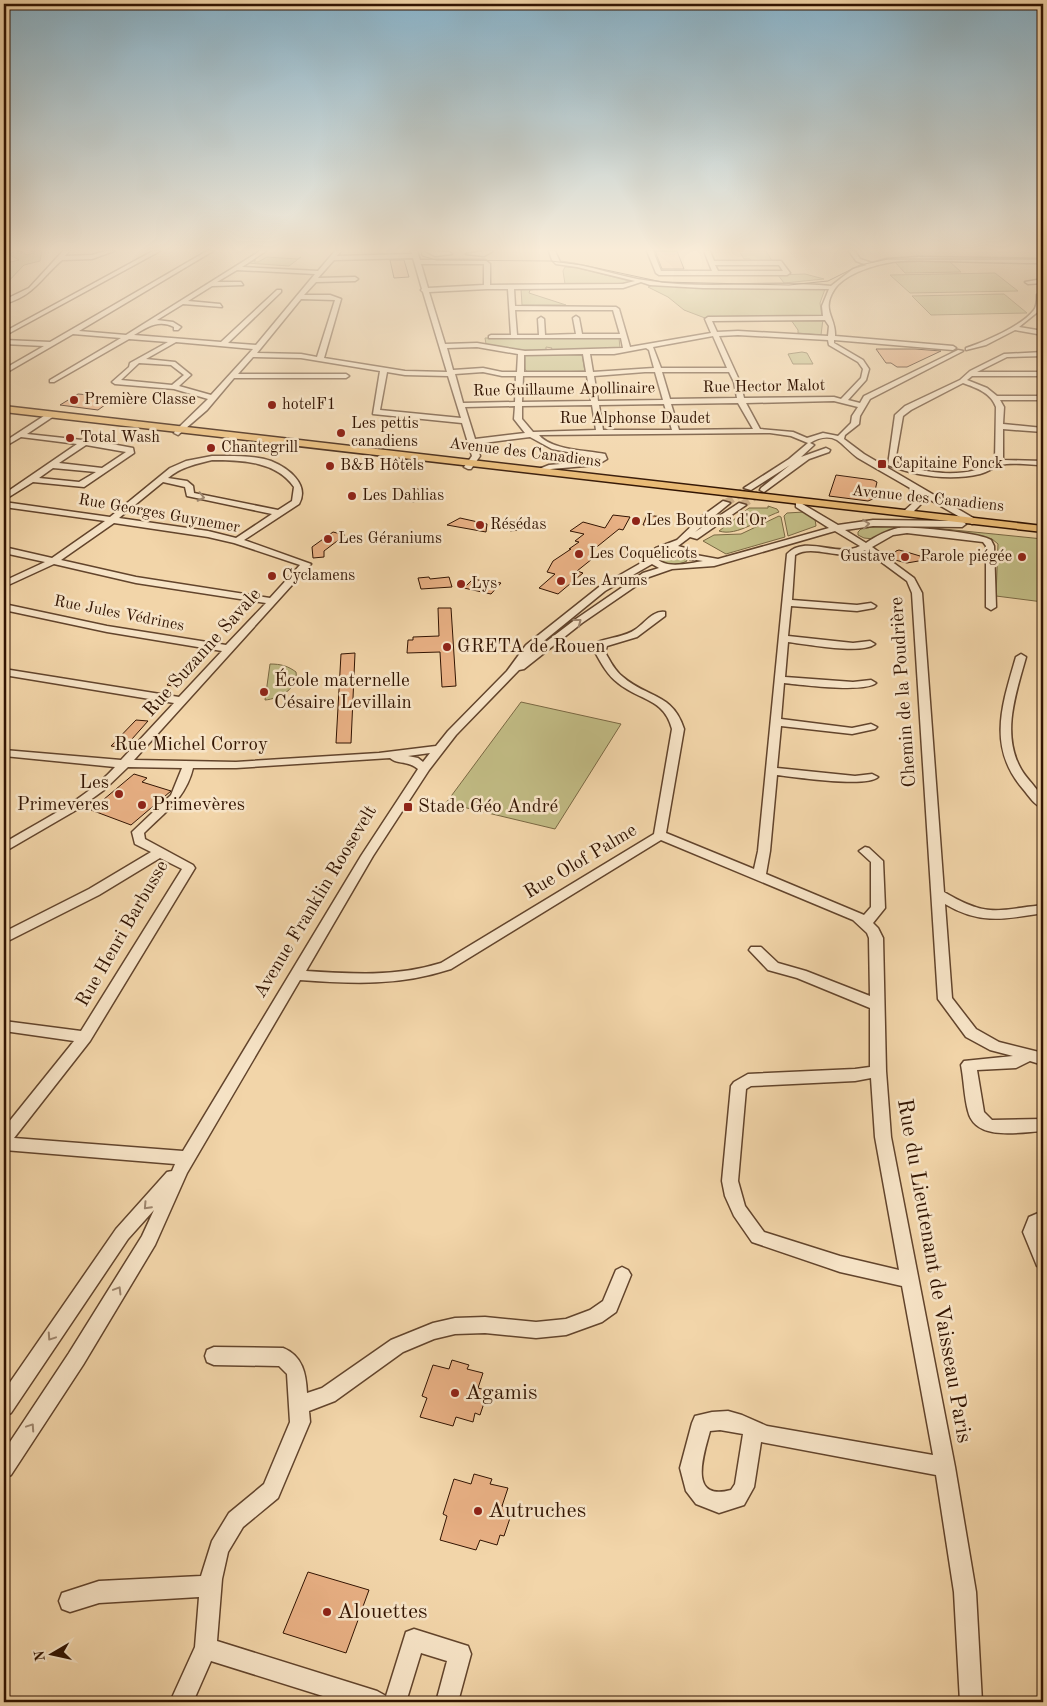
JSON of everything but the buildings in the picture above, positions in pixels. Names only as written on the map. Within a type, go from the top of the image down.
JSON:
[{"type":"main road","name":"Avenue des Canadiens","points":[[4,410],[799,505],[1043,529]]},
{"type":"main road","name":"Avenue des Canadiens","points":[[470,465],[542,471],[907,514],[1043,533]]},
{"type":"street","points":[[52,382],[138,331]]},
{"type":"street","points":[[222,346],[238,331]]},
{"type":"street","points":[[181,431],[213,398],[270,331]]},
{"type":"street","points":[[320,358],[328,331]]},
{"type":"street","points":[[437,331],[476,456],[470,465]]},
{"type":"street","points":[[514,331],[514,336]]},
{"type":"street","points":[[542,331],[542,336]]},
{"type":"street","points":[[578,331],[579,336]]},
{"type":"street","points":[[621,331],[627,350]]},
{"type":"street","points":[[714,331],[732,370],[742,400],[758,432]]},
{"type":"street","points":[[831,331],[831,344],[854,356],[864,366],[866,376],[843,401]]},
{"type":"street","points":[[840,446],[843,433],[855,424],[859,405],[867,398],[962,349],[987,341],[1008,331]]},
{"type":"street","points":[[1029,331],[1043,333]]},
{"type":"street","points":[[4,372],[71,332],[222,346],[256,347]]},
{"type":"street","points":[[442,346],[477,345],[521,352],[586,352],[627,350],[715,334],[766,333],[962,349],[982,354]]},
{"type":"street","points":[[491,337],[622,336]]},
{"type":"street","points":[[4,342],[51,344]]},
{"type":"street","points":[[173,342],[132,364],[132,368],[115,382],[174,387],[213,398]]},
{"type":"street","points":[[647,346],[652,349],[676,432]]},
{"type":"street","points":[[521,352],[518,419],[532,434],[546,443],[564,450],[602,456],[603,459],[597,463],[549,467],[542,471]]},
{"type":"street","points":[[586,352],[600,433]]},
{"type":"street","points":[[962,381],[981,387],[996,398],[1000,407],[999,462],[992,469],[961,475],[919,470],[894,464],[891,459],[901,413],[962,381],[969,374],[995,358],[1008,354],[1043,354]]},
{"type":"street","points":[[251,355],[290,355],[320,358],[415,374],[484,370],[502,374],[590,374],[658,370],[732,370]]},
{"type":"street","points":[[138,361],[173,363],[188,375],[174,387]]},
{"type":"street","points":[[384,370],[376,412],[465,421]]},
{"type":"street","points":[[969,374],[1043,374]]},
{"type":"street","points":[[232,376],[346,376]]},
{"type":"street","points":[[861,382],[886,388]]},
{"type":"street","points":[[996,398],[1043,398]]},
{"type":"street","name":"Rue Hector Malot","points":[[667,402],[834,400],[859,405]]},
{"type":"street","name":"Rue Guillaume Apollinaire","points":[[460,405],[667,402]]},
{"type":"street","points":[[4,446],[50,415]]},
{"type":"street","points":[[748,488],[799,456],[811,441],[838,430],[856,416]]},
{"type":"street","points":[[1000,426],[1043,430]]},
{"type":"street","name":"Rue Alphonse Daudet","points":[[472,442],[532,434],[778,432],[798,436],[826,450]]},
{"type":"street","points":[[20,435],[130,450],[130,453],[80,485],[30,479]]},
{"type":"street","points":[[823,436],[942,502],[967,522]]},
{"type":"street","points":[[4,498],[83,443]]},
{"type":"street","points":[[764,490],[806,457],[840,446]]},
{"type":"street","points":[[4,584],[54,561],[112,519],[173,470],[189,463],[212,458],[249,459],[268,463],[291,477],[298,487],[296,502],[237,541]]},
{"type":"street","points":[[999,462],[1043,463]]},
{"type":"street","points":[[51,464],[101,470]]},
{"type":"street","points":[[899,478],[919,470]]},
{"type":"street","points":[[162,479],[184,483],[189,486],[190,494],[280,513]]},
{"type":"street","points":[[907,514],[918,502],[914,488]]},
{"type":"street","name":"Rue Georges Guynemer","points":[[4,504],[208,534],[237,541],[306,564]]},
{"type":"street","points":[[667,548],[680,542],[704,519],[726,504]]},
{"type":"street","points":[[688,565],[692,562],[689,544],[696,536],[742,505]]},
{"type":"street","name":"Chemin de la Poudrière","points":[[799,505],[866,546],[911,580],[917,593],[944,999],[971,1033],[995,1046],[1026,1056],[1043,1059]]},
{"type":"street","name":"Avenue Franklin Roosevelt","points":[[511,673],[579,621],[646,575],[671,567],[714,563],[837,528],[873,523],[967,522]]},
{"type":"street","points":[[759,875],[764,851],[792,554],[797,550],[808,548],[828,552],[850,553],[890,533],[909,530],[987,540],[990,546],[991,607]]},
{"type":"street","points":[[667,548],[677,549],[716,561]]},
{"type":"street","name":"Avenue Franklin Roosevelt","points":[[4,1468],[76,1359],[149,1240],[183,1164],[367,856],[424,768],[438,749],[511,673],[530,647],[573,610],[602,589],[641,568],[652,560],[652,553],[667,548]]},
{"type":"street","points":[[4,550],[136,580],[273,601]]},
{"type":"street","points":[[652,560],[659,565],[671,567]]},
{"type":"street","name":"Rue Suzanne Savale","points":[[4,848],[67,812],[97,791],[125,764],[306,564]]},
{"type":"street","points":[[787,603],[857,608],[871,606]]},
{"type":"street","name":"Rue Jules Védrines","points":[[4,607],[107,629],[230,649]]},
{"type":"street","name":"Rue Olof Palme","points":[[296,975],[373,979],[398,978],[423,974],[446,966],[660,835],[658,831],[678,729],[676,719],[672,710],[662,702],[622,682],[600,652],[602,644],[635,634],[662,614]]},
{"type":"street","points":[[784,639],[853,646],[870,644]]},
{"type":"street","points":[[1021,657],[1004,728],[1007,750],[1013,767],[1026,787],[1043,804]]},
{"type":"street","points":[[4,672],[183,701]]},
{"type":"street","points":[[780,680],[853,685],[871,683]]},
{"type":"street","points":[[776,722],[852,730],[871,727]]},
{"type":"street","name":"Rue Michel Corroy","points":[[4,753],[125,764],[236,765],[378,756],[438,749]]},
{"type":"street","name":"Rue Michel Corroy","points":[[378,756],[414,760],[424,768]]},
{"type":"street","name":"Rue Henri Barbusse","points":[[4,1139],[85,1036],[188,868],[139,841],[138,832],[176,798],[184,783],[188,765]]},
{"type":"street","points":[[771,771],[855,779],[872,777]]},
{"type":"street","points":[[660,835],[852,914],[866,922],[878,908],[876,861],[865,851]]},
{"type":"street","points":[[4,938],[94,892],[159,853]]},
{"type":"street","points":[[937,893],[959,906],[981,914],[1004,914],[1043,909]]},
{"type":"street","name":"Rue du Lieutenant de Vaisseau Paris","points":[[866,922],[876,938],[878,1071],[883,1137],[945,1467],[965,1592],[971,1702]]},
{"type":"street","points":[[756,950],[773,967],[801,974],[877,1005]]},
{"type":"street","points":[[4,1026],[85,1036]]},
{"type":"street","points":[[1026,1056],[1016,1062],[969,1065],[976,1113],[980,1120],[990,1126],[1043,1125]]},
{"type":"street","points":[[878,1071],[855,1075],[748,1080],[740,1086],[730,1192],[749,1227],[758,1237],[840,1264],[910,1280]]},
{"type":"street","points":[[4,1144],[183,1164]]},
{"type":"street","name":"Avenue Franklin Roosevelt","points":[[4,1407],[122,1234],[183,1164]]},
{"type":"street","points":[[1043,1218],[1035,1222],[1031,1232],[1043,1261]]},
{"type":"street","points":[[298,1405],[328,1395],[397,1346],[433,1331],[455,1326],[485,1325],[536,1330],[566,1327],[596,1316],[610,1306],[622,1275]]},
{"type":"street","points":[[181,1702],[206,1648],[210,1586],[218,1548],[236,1520],[271,1491],[300,1422],[296,1371],[283,1357],[214,1356]]},
{"type":"street","points":[[754,1429],[766,1435],[945,1467]]},
{"type":"street","points":[[70,1601],[99,1592],[210,1586]]},
{"type":"street","points":[[395,1702],[414,1640],[460,1654],[447,1702]]},
{"type":"street","points":[[206,1648],[377,1702]]},
{"type":"shaded area","points":[[798,331],[822,331],[821,335],[798,333]]},
{"type":"shaded area","points":[[485,338],[619,338],[620,348],[551,350],[552,348],[546,347],[546,350],[517,350],[486,344]]},
{"type":"shaded area","points":[[807,353],[813,364],[793,364],[788,354]]},
{"type":"shaded area","points":[[527,354],[582,355],[585,371],[528,373],[525,369],[525,356]]},
{"type":"shaded area","points":[[768,506],[777,509],[779,512],[741,529],[726,532],[719,531],[749,508],[768,508]]},
{"type":"shaded area","points":[[804,512],[815,519],[816,526],[788,536],[784,516],[787,513]]},
{"type":"shaded area","points":[[779,516],[781,517],[785,537],[726,554],[703,541],[714,535],[741,534]]},
{"type":"shaded area","points":[[878,526],[944,529],[1043,539],[1043,602],[996,596],[998,544],[992,539],[909,528],[874,539],[858,535],[861,529]]},
{"type":"shaded area","points":[[674,551],[686,556],[687,561],[671,564],[664,563],[658,558],[660,554]]},
{"type":"shaded area","points":[[270,664],[290,668],[296,672],[296,678],[287,692],[265,700]]},
{"type":"shaded area","points":[[521,702],[621,724],[555,829],[446,803]]},
{"type":"tunnel","points":[[726,503],[748,488]]},
{"type":"tunnel","points":[[742,505],[764,490]]},
{"type":"place","name":"Première Classe","points":[[74,400]]},
{"type":"place","name":"hotelF1","points":[[272,405]]},
{"type":"place","name":"Les pettis canadiens","points":[[341,433]]},
{"type":"place","name":"Total Wash","points":[[70,438]]},
{"type":"place","name":"Chantegrill","points":[[211,448]]},
{"type":"place","name":"Capitaine Fonck","points":[[882,464]]},
{"type":"place","name":"B&B Hôtels","points":[[330,466]]},
{"type":"place","name":"Les Dahlias","points":[[352,496]]},
{"type":"place","name":"Les Boutons d'Or","points":[[636,521]]},
{"type":"place","name":"Résédas","points":[[480,525]]},
{"type":"place","name":"Les Géraniums","points":[[328,539]]},
{"type":"place","name":"Les Coquelicots","points":[[579,554]]},
{"type":"place","name":"Gustave","points":[[905,557]]},
{"type":"place","name":"Parole piégée","points":[[1022,557]]},
{"type":"place","name":"Cyclamens","points":[[272,576]]},
{"type":"place","name":"Les Arums","points":[[561,581]]},
{"type":"place","name":"Lys","points":[[461,584]]},
{"type":"place","name":"GRETA de Rouen","points":[[447,647]]},
{"type":"place","name":"École maternelle Césaire Levillain","points":[[264,692]]},
{"type":"place","name":"Les Primeveres","points":[[119,794]]},
{"type":"place","name":"Primevères","points":[[142,805]]},
{"type":"place","name":"Stade Géo André","points":[[408,807]]},
{"type":"place","name":"Agamis","points":[[455,1393]]},
{"type":"place","name":"Autruches","points":[[478,1511]]},
{"type":"place","name":"Alouettes","points":[[327,1612]]}]
